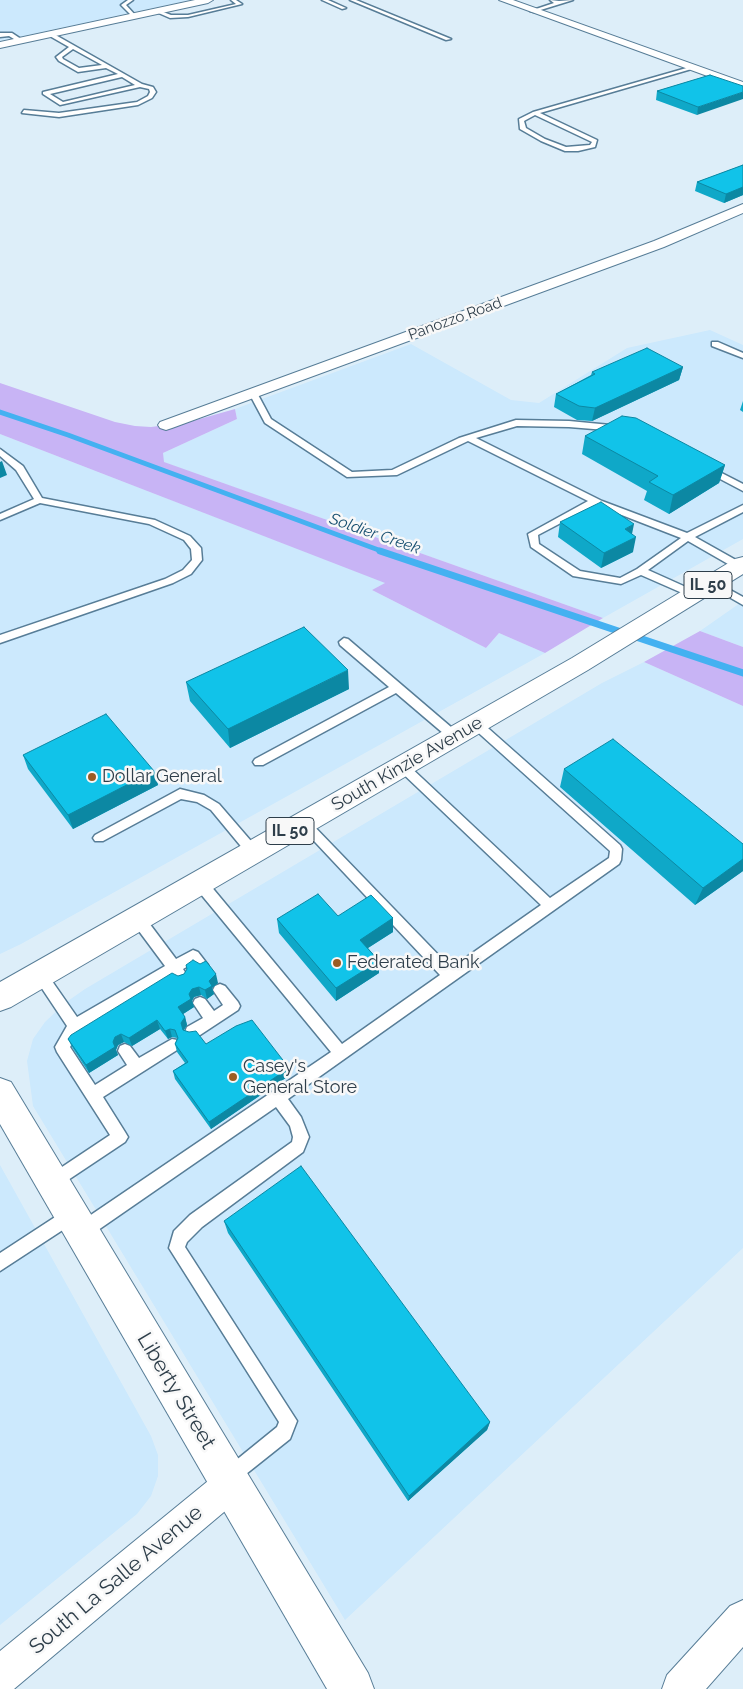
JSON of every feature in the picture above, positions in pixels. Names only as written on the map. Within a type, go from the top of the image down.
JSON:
[{"type":"main road","name":"IL 50","points":[[693,594],[741,565]]},
{"type":"main road","name":"South Kinzie Avenue","points":[[0,998],[580,664],[693,594]]},
{"type":"main road","name":"Liberty Street","points":[[0,1093],[352,1689]]},
{"type":"street","points":[[0,45],[208,0]]},
{"type":"street","points":[[504,0],[743,86]]},
{"type":"street","name":"Panozzo Road","points":[[166,425],[650,248],[743,208]]},
{"type":"street","name":"South La Salle Avenue","points":[[0,1676],[229,1481]]},
{"type":"street","points":[[681,1689],[743,1619]]},
{"type":"lane","points":[[132,0],[123,5],[135,16]]},
{"type":"lane","points":[[156,11],[170,17],[188,16],[240,4],[233,0]]},
{"type":"lane","points":[[324,0],[344,8]]},
{"type":"lane","points":[[352,0],[448,39]]},
{"type":"lane","points":[[552,0],[558,3]]},
{"type":"lane","points":[[532,10],[571,0]]},
{"type":"lane","points":[[0,35],[10,34],[21,41]]},
{"type":"lane","points":[[24,112],[59,115],[138,103],[150,97],[154,92],[151,88],[140,85],[50,34]]},
{"type":"lane","points":[[72,46],[59,57],[78,70],[107,66]]},
{"type":"lane","points":[[535,113],[595,141],[593,146],[565,149],[542,140],[523,129],[521,120],[535,113],[692,68]]},
{"type":"lane","points":[[123,74],[45,93],[62,104],[140,85]]},
{"type":"lane","points":[[715,344],[743,356]]},
{"type":"lane","points":[[253,393],[268,421],[350,475],[394,473],[469,438],[516,423],[569,424],[629,430]]},
{"type":"lane","points":[[469,438],[595,501],[688,537],[741,565]]},
{"type":"lane","points":[[0,452],[20,468],[39,500]]},
{"type":"lane","points":[[701,465],[743,488]]},
{"type":"lane","points":[[0,517],[39,500],[152,522],[186,538],[196,548],[197,560],[187,572],[169,581],[0,640]]},
{"type":"lane","points":[[595,501],[533,534],[534,545],[577,574],[621,580],[641,571],[688,537],[743,508]]},
{"type":"lane","points":[[641,571],[693,594]]},
{"type":"lane","points":[[712,583],[743,602]]},
{"type":"lane","points":[[0,1263],[77,1223],[278,1098],[615,860],[616,850],[465,730],[397,688],[344,642]]},
{"type":"lane","points":[[259,762],[397,688]]},
{"type":"lane","points":[[402,766],[550,906]]},
{"type":"lane","points":[[99,838],[180,794],[200,798],[215,807],[253,852]]},
{"type":"lane","points":[[304,823],[450,976]]},
{"type":"lane","points":[[200,883],[341,1053]]},
{"type":"lane","points":[[138,919],[178,973]]},
{"type":"lane","points":[[53,1182],[120,1137],[62,1047],[75,1026],[103,1017],[178,973],[193,956],[201,965]]},
{"type":"lane","points":[[40,975],[75,1026]]},
{"type":"lane","points":[[192,1032],[232,1006],[220,990]]},
{"type":"lane","points":[[200,1003],[212,1019]]},
{"type":"lane","points":[[93,1095],[172,1045]]},
{"type":"lane","points":[[126,1051],[137,1067]]},
{"type":"lane","points":[[229,1481],[284,1432],[288,1421],[177,1248],[180,1238],[196,1220],[298,1147],[301,1137],[296,1122],[278,1098]]},
{"type":"shaded area","points":[[0,0],[190,0],[0,41]]},
{"type":"shaded area","points":[[710,330],[743,345],[743,539],[603,618],[163,462],[163,453],[237,419],[235,409],[411,344],[511,400],[539,403],[627,348]]},
{"type":"shaded area","points":[[0,383],[115,422],[135,426],[151,427],[189,422],[235,409],[237,419],[163,453],[164,462],[603,618],[545,653],[499,633],[486,648],[372,590],[385,583],[0,434]]},
{"type":"shaded area","points":[[0,434],[386,583],[372,590],[486,648],[499,633],[545,653],[0,954]]},
{"type":"shaded area","points":[[743,601],[743,647],[700,631]]},
{"type":"shaded area","points":[[700,631],[743,647],[743,706],[644,662]]},
{"type":"shaded area","points":[[644,662],[743,706],[743,1248],[345,1620],[33,1106],[27,1061],[33,1039],[45,1022],[65,1003],[85,989],[602,683]]},
{"type":"shaded area","points":[[0,1165],[151,1436],[158,1455],[158,1476],[151,1496],[137,1514],[0,1625]]},
{"type":"building","points":[[710,75],[743,86],[743,92],[698,107],[657,91]]},
{"type":"building","points":[[743,165],[743,187],[726,194],[697,182]]},
{"type":"building","points":[[647,348],[683,367],[595,408],[579,406],[556,394],[595,374],[592,372]]},
{"type":"building","points":[[622,416],[636,418],[725,465],[673,495],[649,482],[658,476],[585,436]]},
{"type":"building","points":[[601,502],[634,524],[625,529],[636,537],[604,553],[560,522]]},
{"type":"building","points":[[304,627],[348,670],[228,729],[186,682]]},
{"type":"building","name":"Dollar General","points":[[106,714],[154,771],[68,815],[23,755]]},
{"type":"building","points":[[613,739],[743,844],[743,859],[703,888],[564,769]]},
{"type":"building","name":"Federated Bank","points":[[318,894],[338,916],[371,895],[393,918],[360,940],[379,961],[336,988],[277,919]]},
{"type":"building","points":[[193,960],[200,964],[206,961],[216,974],[209,981],[212,986],[205,990],[199,987],[192,989],[189,994],[191,999],[178,1007],[185,1017],[181,1023],[183,1030],[189,1032],[196,1031],[206,1044],[236,1026],[252,1020],[289,1068],[209,1122],[173,1071],[188,1062],[175,1044],[178,1038],[175,1030],[165,1031],[157,1020],[129,1038],[121,1034],[115,1037],[113,1042],[115,1047],[86,1065],[68,1039],[71,1035],[172,973],[178,976],[184,974],[187,969],[186,965]]},
{"type":"building","points":[[301,1166],[490,1422],[409,1496],[224,1221]]},
{"type":"waterway","name":"Soldier Creek","points":[[0,412],[68,435],[384,552]]},
{"type":"waterway","name":"Soldier Creek","points":[[380,551],[743,673]]},
{"type":"place","name":"Dollar General","points":[[92,777]]},
{"type":"place","name":"Federated Bank","points":[[337,963]]},
{"type":"place","name":"Casey's General Store","points":[[233,1077]]}]
